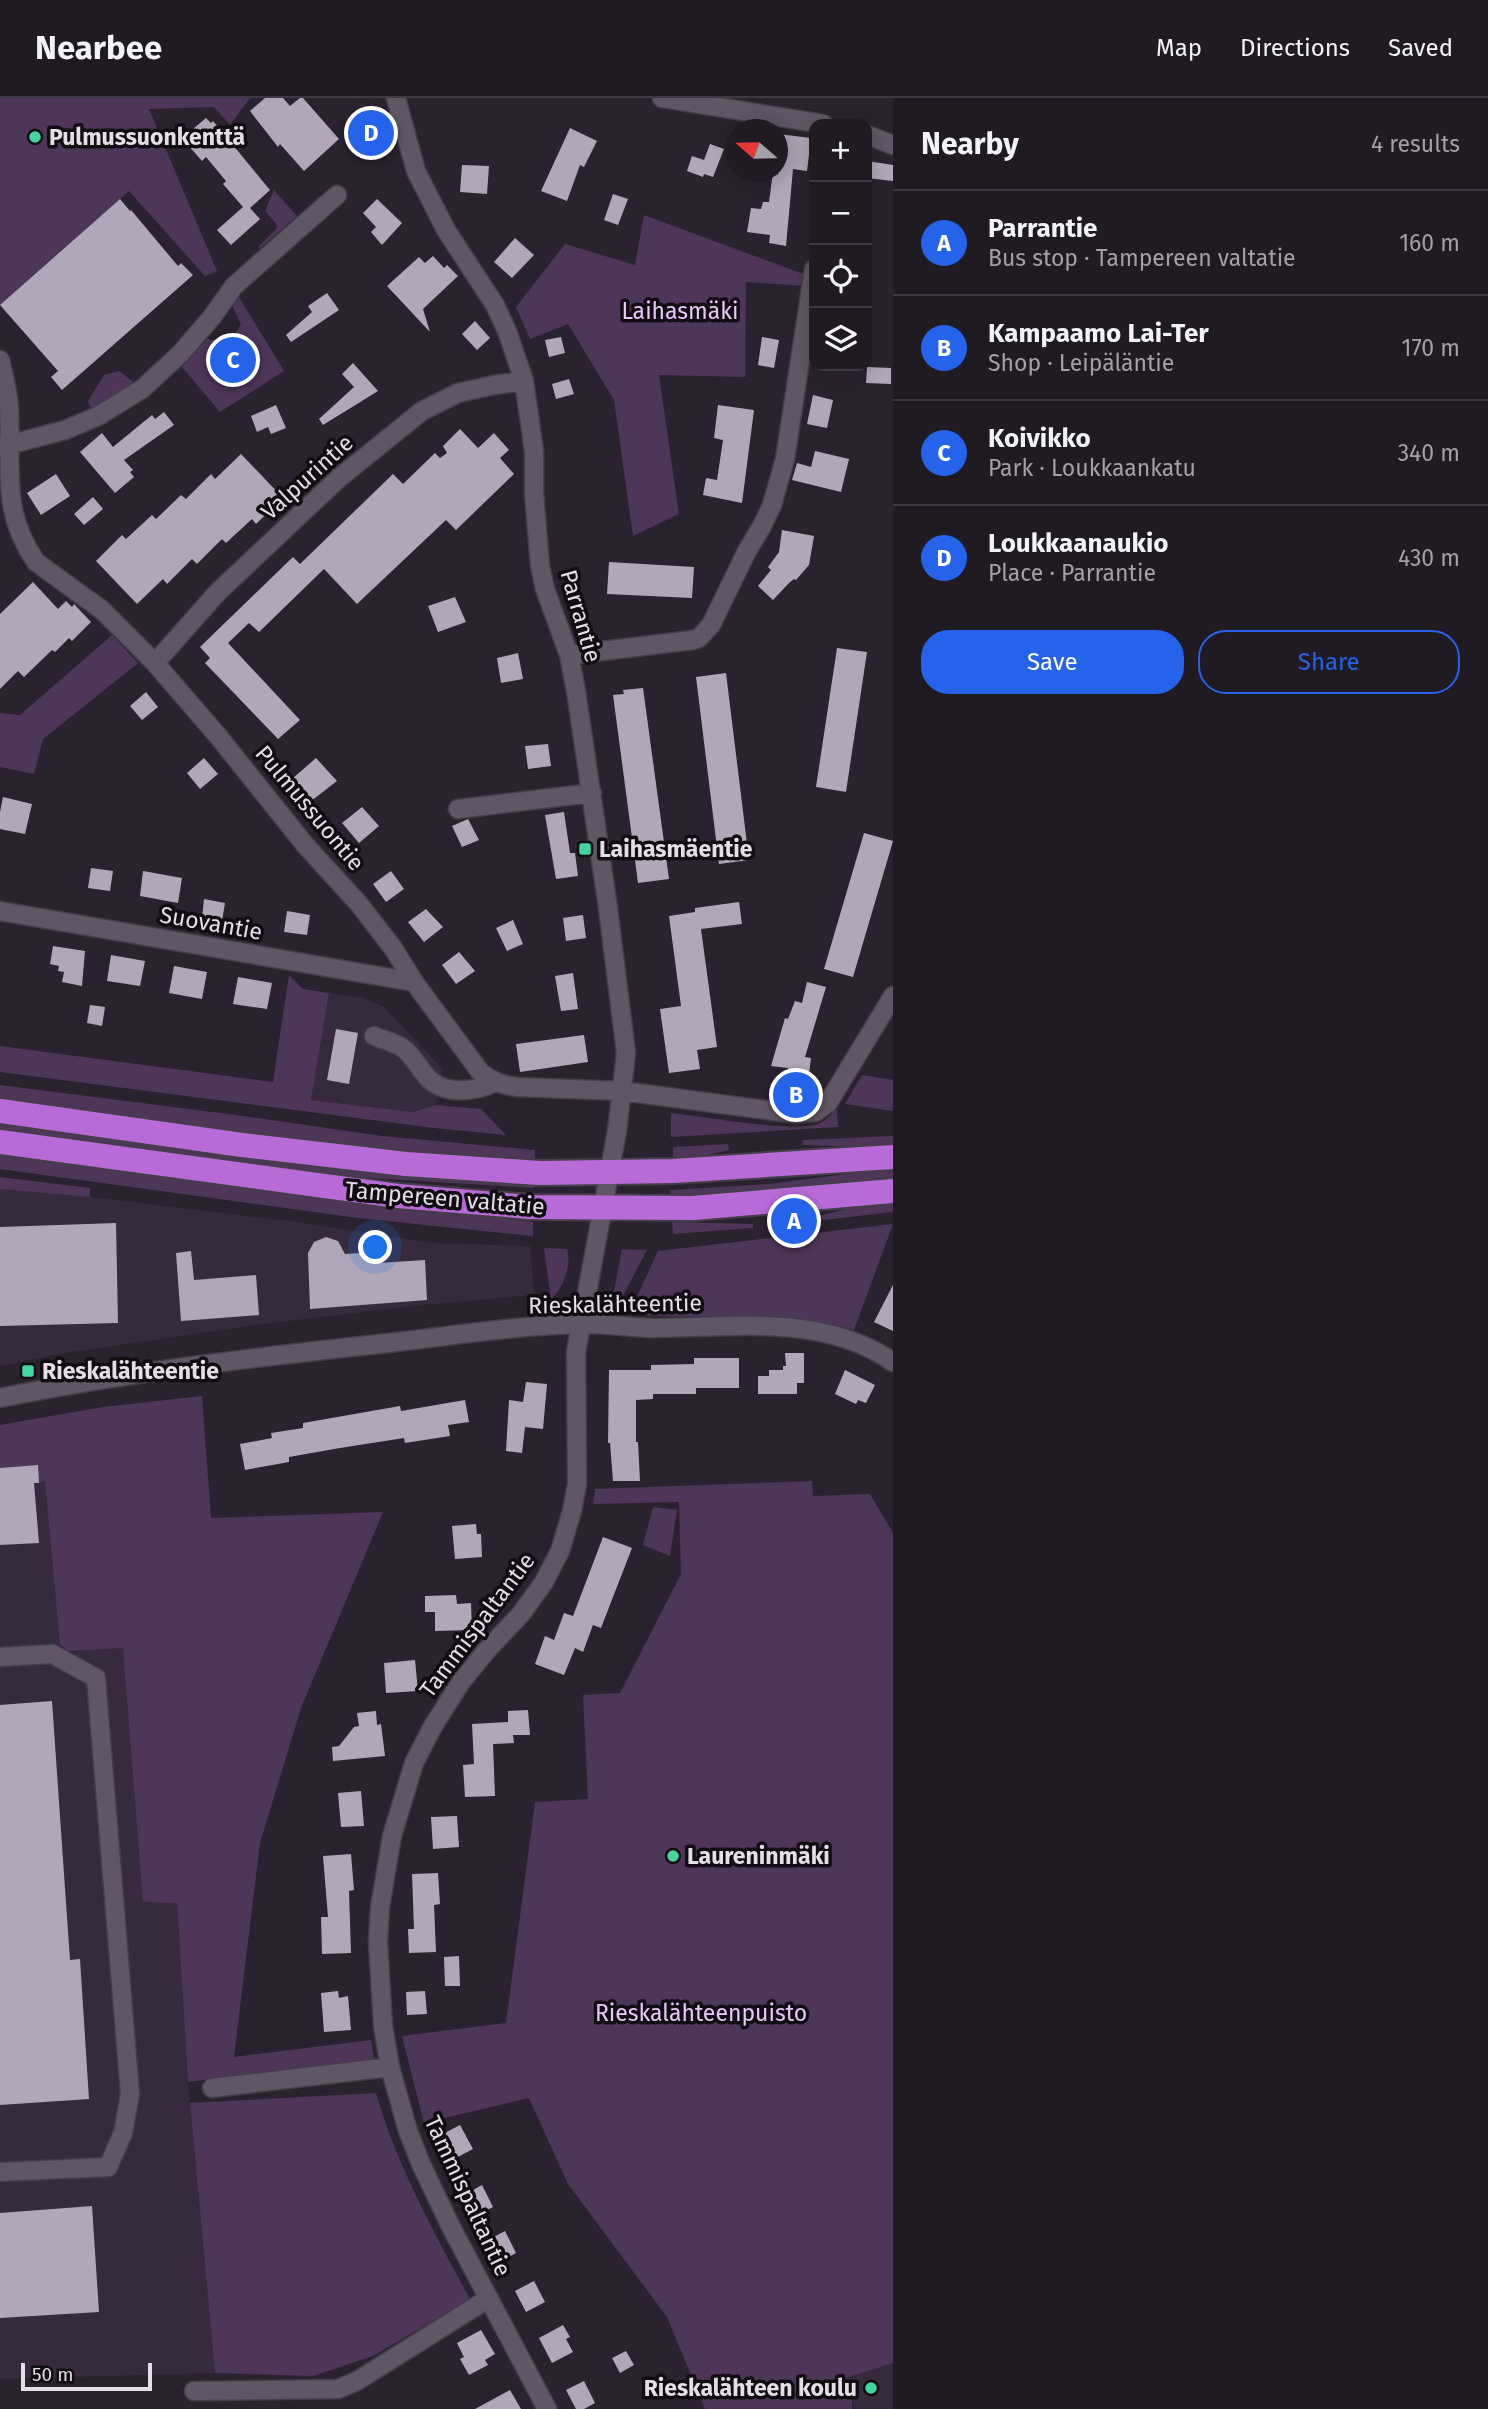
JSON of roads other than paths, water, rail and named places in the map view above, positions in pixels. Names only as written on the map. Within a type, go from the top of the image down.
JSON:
[{"type":"highway","name":"Tampereen valtatie","points":[[0,1111],[242,1145],[406,1164],[540,1173],[728,1168],[893,1157]]},
{"type":"highway","name":"Tampereen valtatie","points":[[0,1142],[398,1196],[530,1207],[693,1209],[893,1191]]},
{"type":"street","name":"Parrantie","points":[[396,98],[416,171],[446,230],[495,305],[508,331],[524,382],[533,441],[540,566],[545,589],[569,655],[592,793],[624,1031],[626,1053],[622,1091]]},
{"type":"street","points":[[662,98],[809,122]]},
{"type":"street","points":[[872,137],[893,145]]},
{"type":"street","points":[[4,446],[45,436],[86,421],[142,389],[180,354],[212,317],[226,295],[337,195]]},
{"type":"street","points":[[569,655],[694,640],[711,625],[762,526],[780,478],[809,302]]},
{"type":"street","name":"Pulmussuontie","points":[[0,360],[9,408],[4,446],[8,511],[13,527],[27,552],[36,562],[102,610],[155,663],[218,736],[306,846],[359,904],[481,1073],[495,1082]]},
{"type":"street","name":"Valpurintie","points":[[155,663],[227,583],[339,478],[422,411],[458,393],[524,382]]},
{"type":"street","points":[[457,809],[592,793]]},
{"type":"street","name":"Suovantie","points":[[0,911],[414,982]]},
{"type":"street","points":[[374,1036],[403,1048],[429,1079],[440,1087],[461,1091],[485,1087],[495,1082],[517,1087],[622,1091],[796,1114],[815,1112],[828,1103],[893,996]]},
{"type":"street","points":[[603,1208],[622,1091]]},
{"type":"street","name":"Tammispaltantie","points":[[547,2409],[421,2164],[408,2131],[390,2067],[380,1999],[378,1942],[391,1836],[409,1774],[433,1726],[470,1670],[535,1596],[553,1566],[566,1534],[577,1485],[575,1360],[603,1208]]},
{"type":"street","name":"Rieskalähteentie","points":[[0,1398],[199,1365],[385,1343],[583,1324],[652,1328],[790,1326],[828,1332],[866,1347],[893,1362]]},
{"type":"street","points":[[0,1657],[52,1654],[96,1678],[130,2095],[123,2133],[108,2167],[0,2172]]},
{"type":"street","points":[[212,2088],[390,2067]]},
{"type":"street","points":[[194,2391],[338,2389],[357,2381],[489,2298]]},
{"type":"place","name":"Loukkaanaukio","points":[[371,133]]},
{"type":"place","name":"Pulmussuonkenttä","points":[[35,137]]},
{"type":"place","name":"Koivikko","points":[[233,360]]},
{"type":"place","name":"Laihasmäentie","points":[[585,849]]},
{"type":"place","name":"Kampaamo Lai-Ter","points":[[796,1095]]},
{"type":"place","name":"Parrantie","points":[[794,1221]]},
{"type":"place","name":"Rieskalähteentie","points":[[28,1371]]},
{"type":"place","name":"Laureninmäki","points":[[673,1856]]},
{"type":"place","name":"Rieskalähteen koulu","points":[[871,2388]]},
{"type":"park label","name":"Laihasmäki","points":[[680,311]]},
{"type":"park label","name":"Rieskalähteenpuisto","points":[[701,2013]]}]
